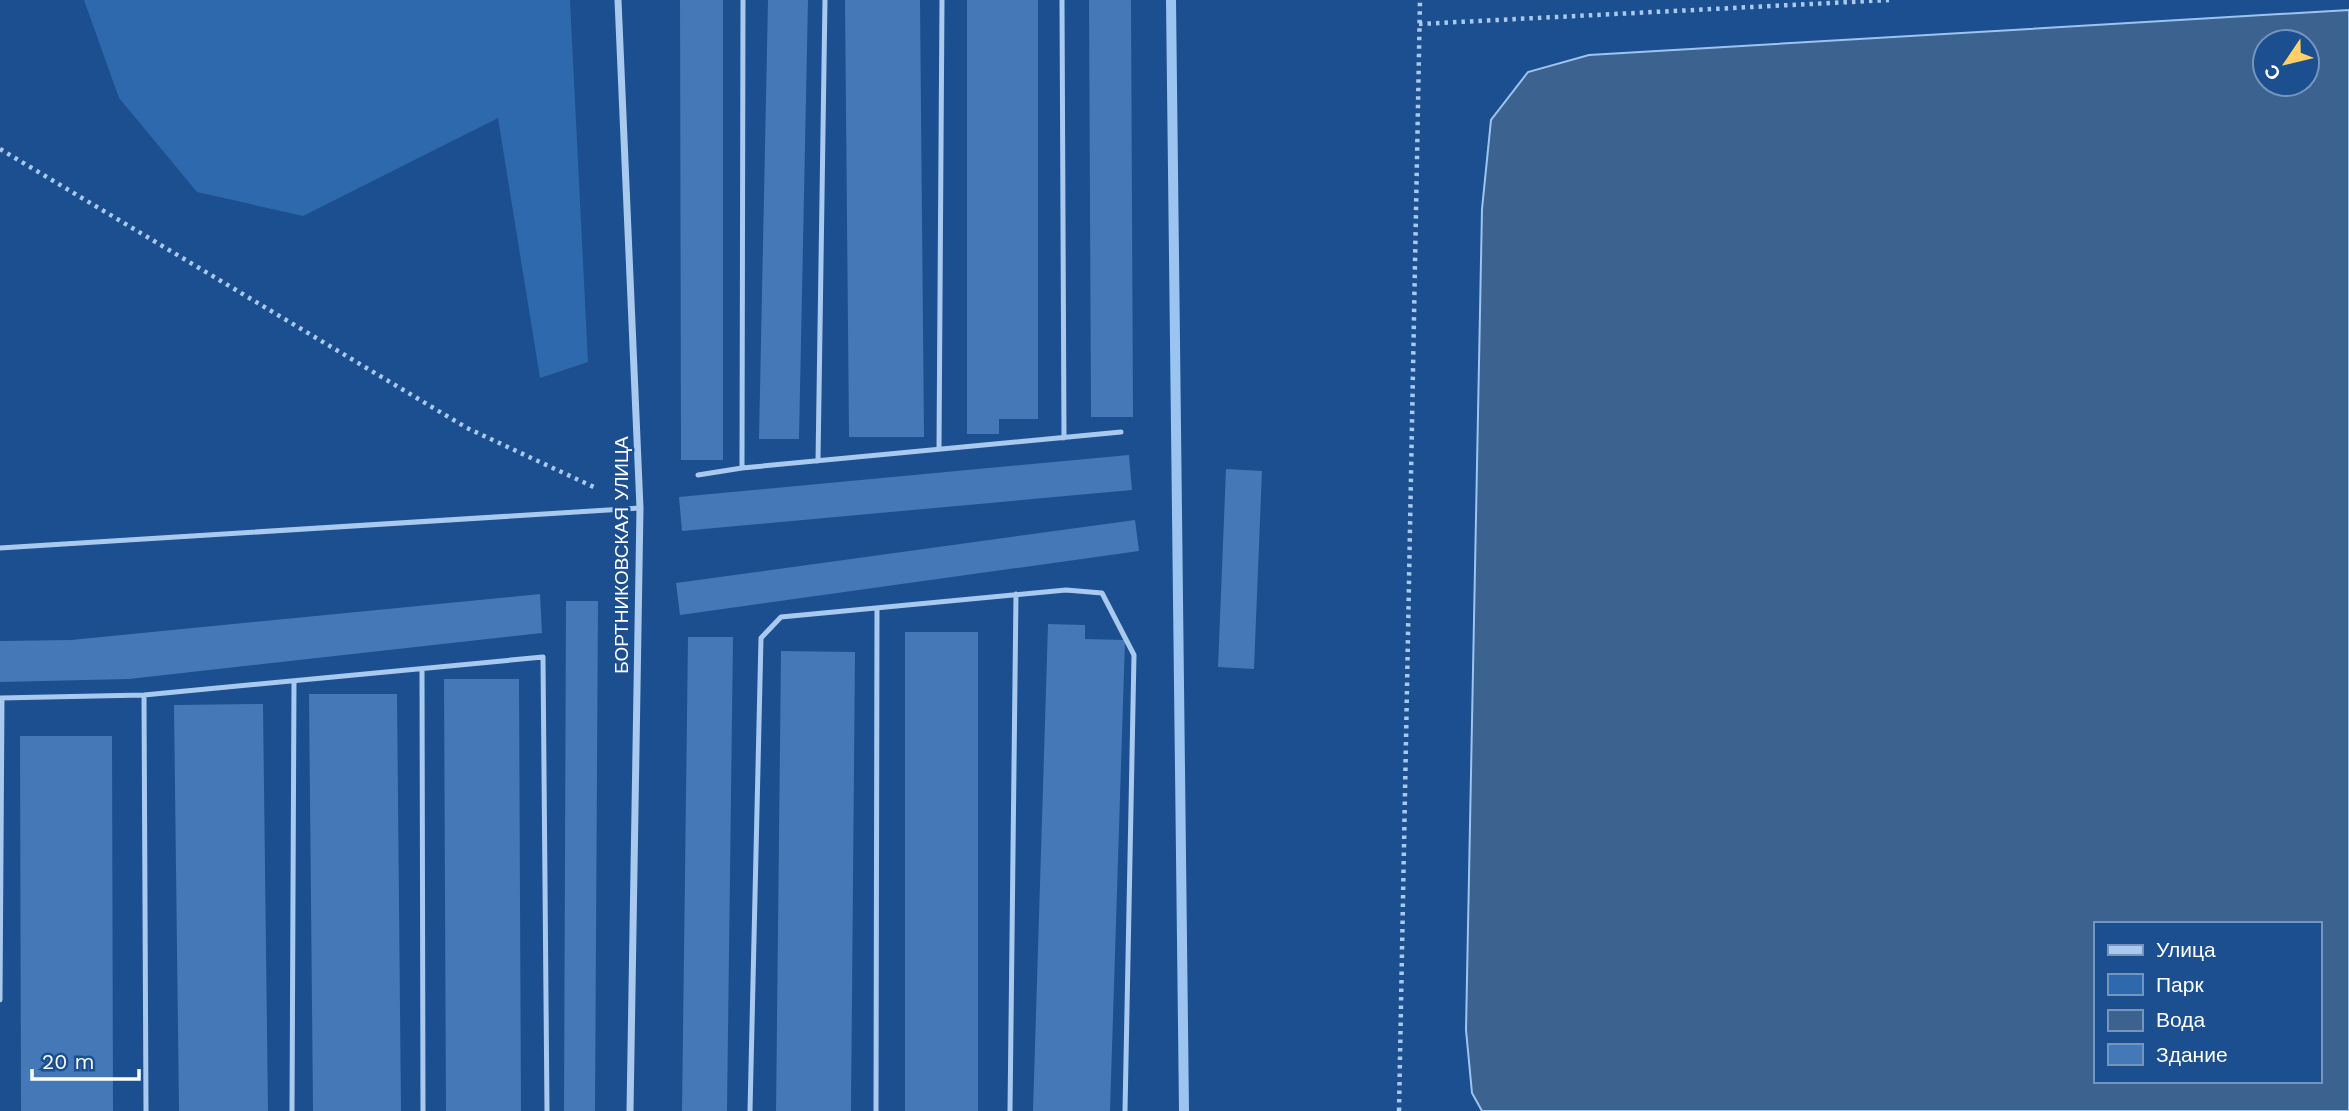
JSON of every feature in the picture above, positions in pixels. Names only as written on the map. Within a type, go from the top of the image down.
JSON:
[{"type":"street","name":"БОРТНИКОВСКАЯ УЛИЦА","points":[[618,0],[640,508],[630,1111]]},
{"type":"lane","points":[[743,0],[743,468]]},
{"type":"lane","points":[[818,461],[824,0]]},
{"type":"lane","points":[[939,449],[942,0]]},
{"type":"lane","points":[[1062,0],[1064,438]]},
{"type":"lane","points":[[698,475],[743,468],[1121,432]]},
{"type":"lane","points":[[0,548],[640,508]]},
{"type":"lane","points":[[750,1111],[761,638],[781,617],[1066,590],[1102,593],[1134,655],[1125,1111]]},
{"type":"lane","points":[[1010,1111],[1016,594]]},
{"type":"lane","points":[[876,1111],[877,608]]},
{"type":"lane","points":[[0,1000],[1,698],[144,695],[543,657],[547,1111]]},
{"type":"lane","points":[[422,669],[423,1111]]},
{"type":"lane","points":[[292,1111],[294,681]]},
{"type":"lane","points":[[144,695],[146,1111]]},
{"type":"path","points":[[1399,1111],[1420,0]]},
{"type":"path","points":[[1419,24],[1888,0]]},
{"type":"path","points":[[0,149],[467,428],[603,491]]},
{"type":"green space","points":[[84,0],[570,0],[588,362],[540,378],[498,118],[303,216],[197,192],[119,98]]},
{"type":"water","points":[[2349,10],[2349,1111],[1482,1111],[1472,1093],[1466,1030],[1482,209],[1491,120],[1528,72],[1589,55]]},
{"type":"building","points":[[680,0],[723,0],[723,460],[681,460]]},
{"type":"building","points":[[768,0],[808,0],[799,439],[759,439]]},
{"type":"building","points":[[845,0],[920,0],[924,437],[849,437]]},
{"type":"building","points":[[967,0],[1038,0],[1038,419],[999,419],[999,434],[967,434]]},
{"type":"building","points":[[1089,0],[1131,0],[1133,417],[1091,417]]},
{"type":"building","points":[[1129,455],[1132,490],[682,531],[679,497]]},
{"type":"building","points":[[1226,469],[1262,471],[1254,669],[1218,667]]},
{"type":"building","points":[[1135,520],[1139,551],[680,615],[676,583]]},
{"type":"building","points":[[540,594],[542,633],[129,679],[0,682],[0,641],[71,640]]},
{"type":"building","points":[[566,601],[598,601],[595,1111],[564,1111]]},
{"type":"building","points":[[1048,624],[1085,625],[1085,639],[1125,640],[1110,1111],[1033,1111]]},
{"type":"building","points":[[905,632],[978,632],[978,1111],[905,1111]]},
{"type":"building","points":[[688,637],[733,637],[727,1111],[682,1111]]},
{"type":"building","points":[[781,651],[855,652],[851,1111],[776,1111]]},
{"type":"building","points":[[444,679],[519,679],[521,1111],[446,1111]]},
{"type":"building","points":[[309,694],[397,694],[401,1111],[313,1111]]},
{"type":"building","points":[[263,704],[268,1111],[179,1111],[174,705]]},
{"type":"building","points":[[20,736],[112,736],[113,1111],[21,1111]]},
{"type":"waterway","points":[[1171,0],[1184,1111]]}]
